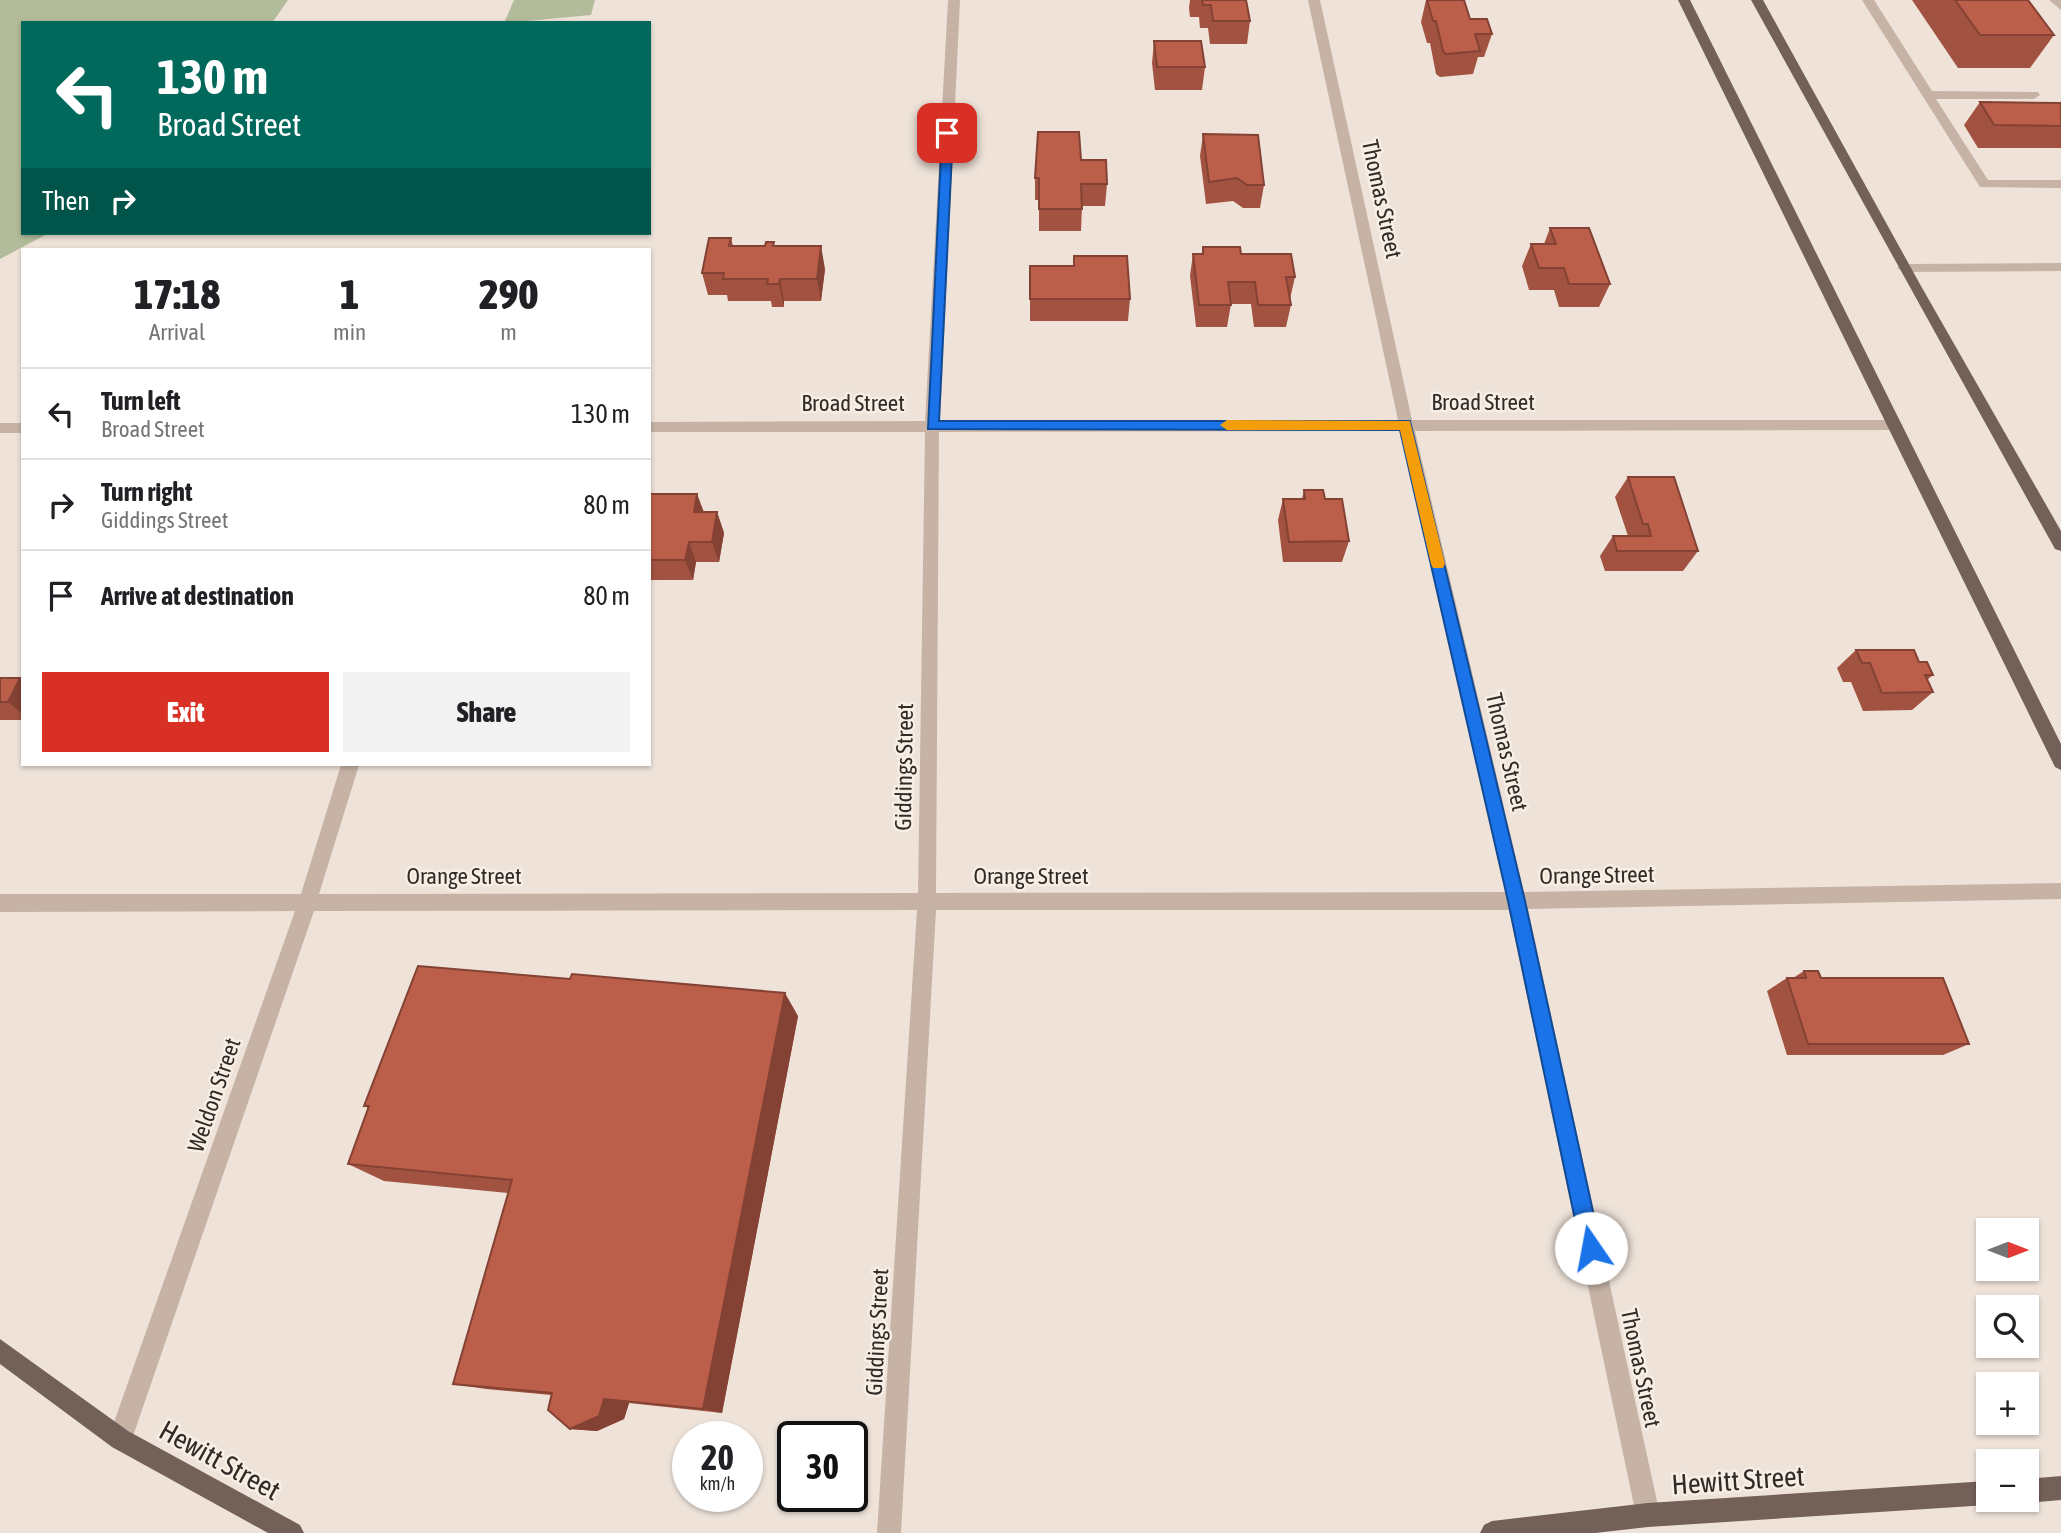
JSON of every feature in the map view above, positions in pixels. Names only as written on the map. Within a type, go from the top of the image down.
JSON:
[{"type":"main road","points":[[1684,0],[2061,762]]},
{"type":"main road","points":[[1758,0],[1904,268],[2061,545]]},
{"type":"main road","name":"Hewitt Street","points":[[0,1350],[120,1439],[292,1533]]},
{"type":"main road","points":[[2039,1490],[2061,1488]]},
{"type":"main road","name":"Hewitt Street","points":[[1492,1533],[1648,1515],[1976,1494]]},
{"type":"street","name":"Giddings Street","points":[[889,1533],[927,901],[932,426],[954,0]]},
{"type":"street","name":"Thomas Street","points":[[1314,0],[1406,425],[1517,901],[1648,1515]]},
{"type":"street","points":[[1868,0],[1984,184],[2061,184]]},
{"type":"street","points":[[2055,0],[2061,8]]},
{"type":"street","points":[[1928,95],[2034,95]]},
{"type":"street","points":[[1904,268],[2061,267]]},
{"type":"street","name":"Broad Street","points":[[651,427],[1896,425]]},
{"type":"street","points":[[0,428],[21,428]]},
{"type":"street","name":"Weldon Street","points":[[120,1439],[307,901],[350,766]]},
{"type":"street","name":"Orange Street","points":[[0,903],[1517,901],[2061,891]]},
{"type":"green space","points":[[0,0],[288,0],[273,21],[21,21],[21,235],[45,235],[0,259]]},
{"type":"green space","points":[[514,0],[595,0],[591,15],[505,21]]},
{"type":"building","points":[[1202,0],[1246,0],[1250,21],[1213,21],[1211,5],[1203,5]]},
{"type":"building","points":[[1427,0],[1464,0],[1470,19],[1487,19],[1492,34],[1475,34],[1480,51],[1446,54]]},
{"type":"building","points":[[1955,0],[2028,0],[2054,35],[1980,35]]},
{"type":"building","points":[[1154,41],[1201,41],[1205,67],[1157,67]]},
{"type":"building","points":[[1980,102],[2061,103],[2061,126],[1994,125]]},
{"type":"building","points":[[1038,132],[1079,132],[1081,160],[1106,160],[1107,184],[1081,184],[1082,209],[1039,209],[1039,178],[1035,178]]},
{"type":"building","points":[[1203,134],[1258,135],[1264,185],[1247,185],[1237,178],[1209,182]]},
{"type":"building","points":[[1550,228],[1589,228],[1610,284],[1569,284],[1564,268],[1539,268],[1531,244],[1556,244]]},
{"type":"building","points":[[709,238],[731,238],[729,246],[765,246],[766,242],[774,242],[773,246],[821,246],[817,279],[780,279],[779,284],[767,284],[768,279],[723,279],[724,273],[702,273]]},
{"type":"building","points":[[1203,247],[1240,247],[1241,254],[1291,254],[1295,277],[1286,277],[1291,305],[1258,305],[1255,282],[1228,282],[1231,305],[1199,305],[1193,254],[1203,254]]},
{"type":"building","points":[[1074,256],[1127,256],[1130,299],[1030,299],[1030,266],[1074,266]]},
{"type":"building","points":[[1628,477],[1674,477],[1698,551],[1617,551],[1613,536],[1651,536],[1648,524],[1643,524]]},
{"type":"building","points":[[1304,490],[1323,490],[1325,499],[1342,499],[1349,541],[1289,542],[1283,499],[1305,499]]},
{"type":"building","points":[[651,494],[697,494],[694,512],[717,512],[712,542],[689,542],[685,560],[651,560]]},
{"type":"building","points":[[1856,650],[1914,650],[1919,662],[1927,662],[1933,675],[1925,675],[1933,692],[1882,693],[1870,663],[1862,663]]},
{"type":"building","points":[[0,678],[20,678],[8,702],[0,702]]},
{"type":"building","points":[[418,966],[570,979],[572,974],[785,993],[703,1409],[604,1399],[599,1416],[570,1429],[548,1410],[552,1393],[453,1384],[512,1180],[348,1164],[369,1106],[364,1106]]},
{"type":"building","points":[[1804,971],[1818,971],[1821,978],[1943,978],[1969,1044],[1808,1044],[1787,978],[1806,978]]},
{"type":"slow traffic","points":[[1227,425],[1406,425],[1438,564]]},
{"type":"route","points":[[947,133],[932,426],[1406,425],[1517,901],[1591,1248]]}]
